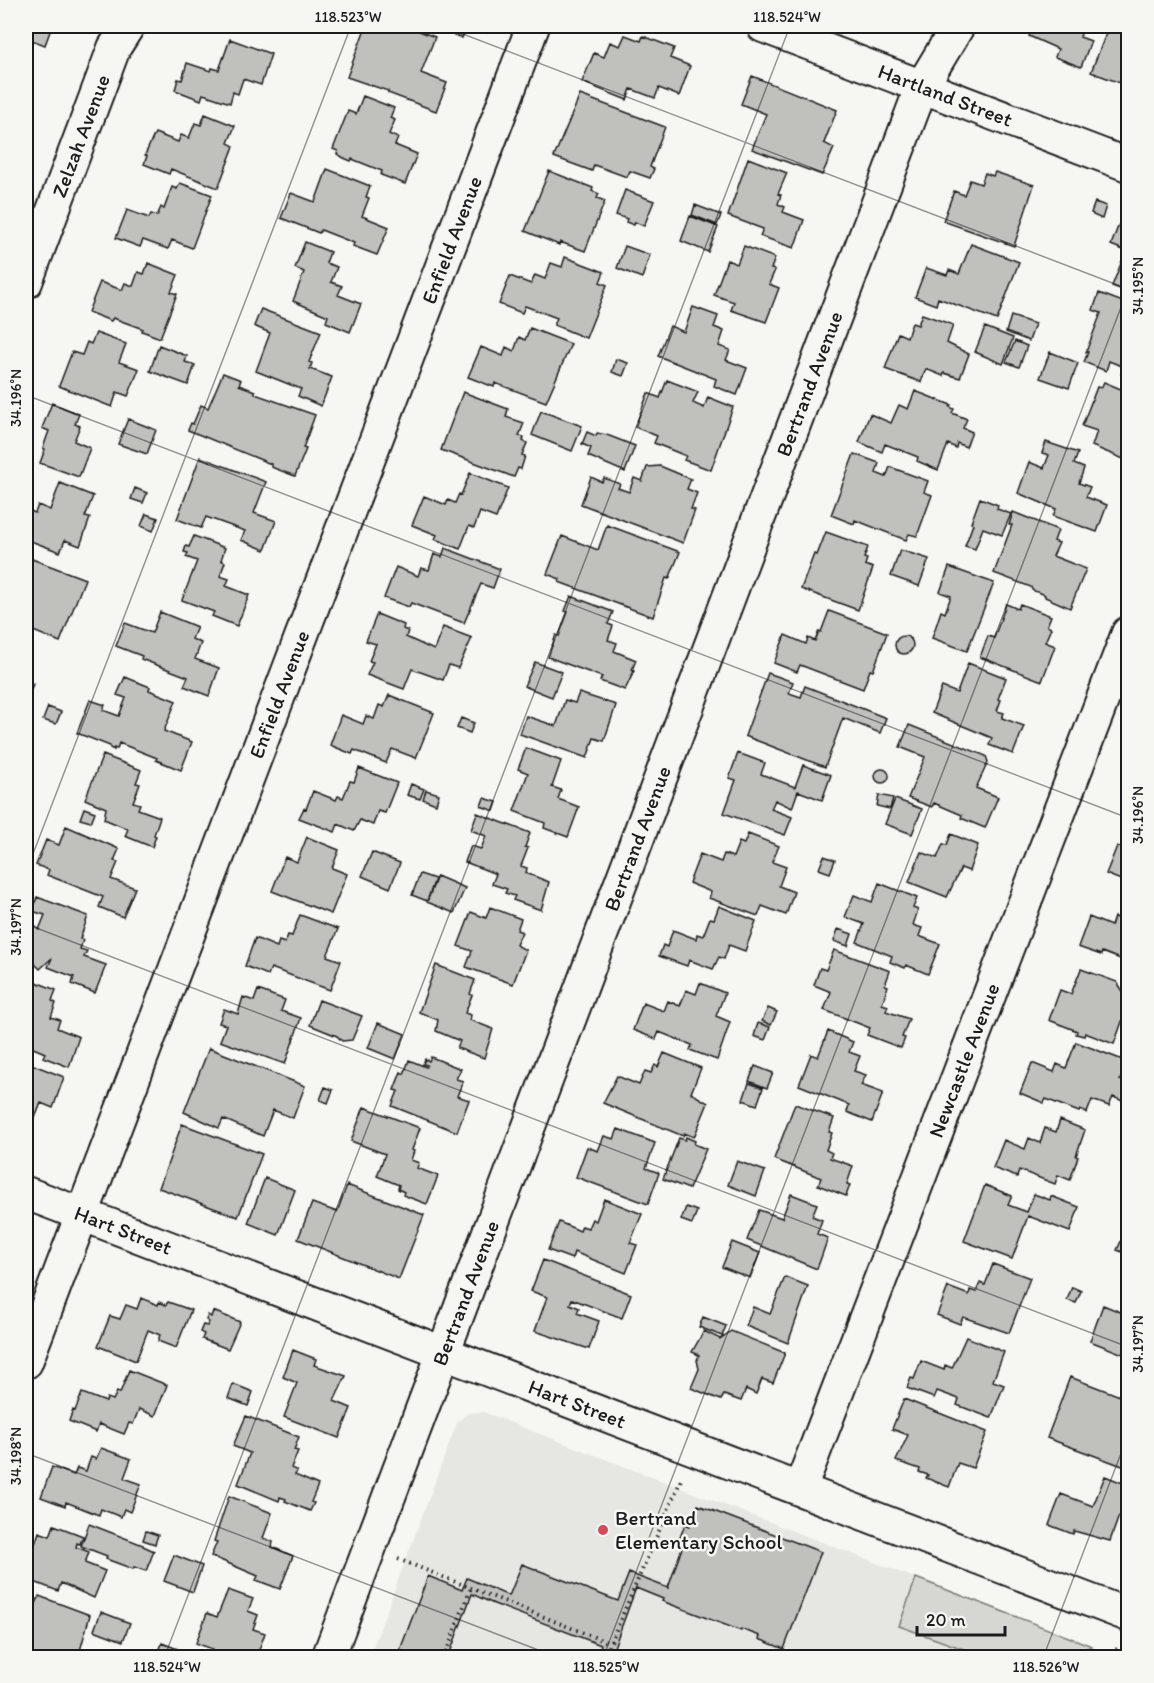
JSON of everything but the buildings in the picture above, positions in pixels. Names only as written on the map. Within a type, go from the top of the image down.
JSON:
[{"type":"street","name":"Zelzah Avenue","points":[[26,282],[114,48],[128,26]]},
{"type":"street","name":"Enfield Avenue","points":[[26,1362],[533,26]]},
{"type":"street","name":"Hartland Street","points":[[763,26],[1128,165]]},
{"type":"street","name":"Bertrand Avenue","points":[[327,1658],[922,86],[958,26]]},
{"type":"street","name":"Newcastle Avenue","points":[[800,1489],[1128,633]]},
{"type":"street","name":"Hart Street","points":[[26,1193],[1128,1615]]},
{"type":"path","points":[[604,1658],[681,1480]]},
{"type":"path","points":[[398,1559],[609,1643]]},
{"type":"path","points":[[444,1658],[471,1588]]},
{"type":"path","points":[[1100,1658],[1119,1648]]},
{"type":"shaded area","name":"Bertrand Elementary School","points":[[483,1412],[1092,1646],[1101,1657],[369,1658],[457,1423],[468,1413]]},
{"type":"shaded area","points":[[916,1578],[1092,1646],[1064,1657],[986,1657],[899,1626]]},
{"type":"place","name":"Bertrand Elementary School","points":[[603,1530]]}]
